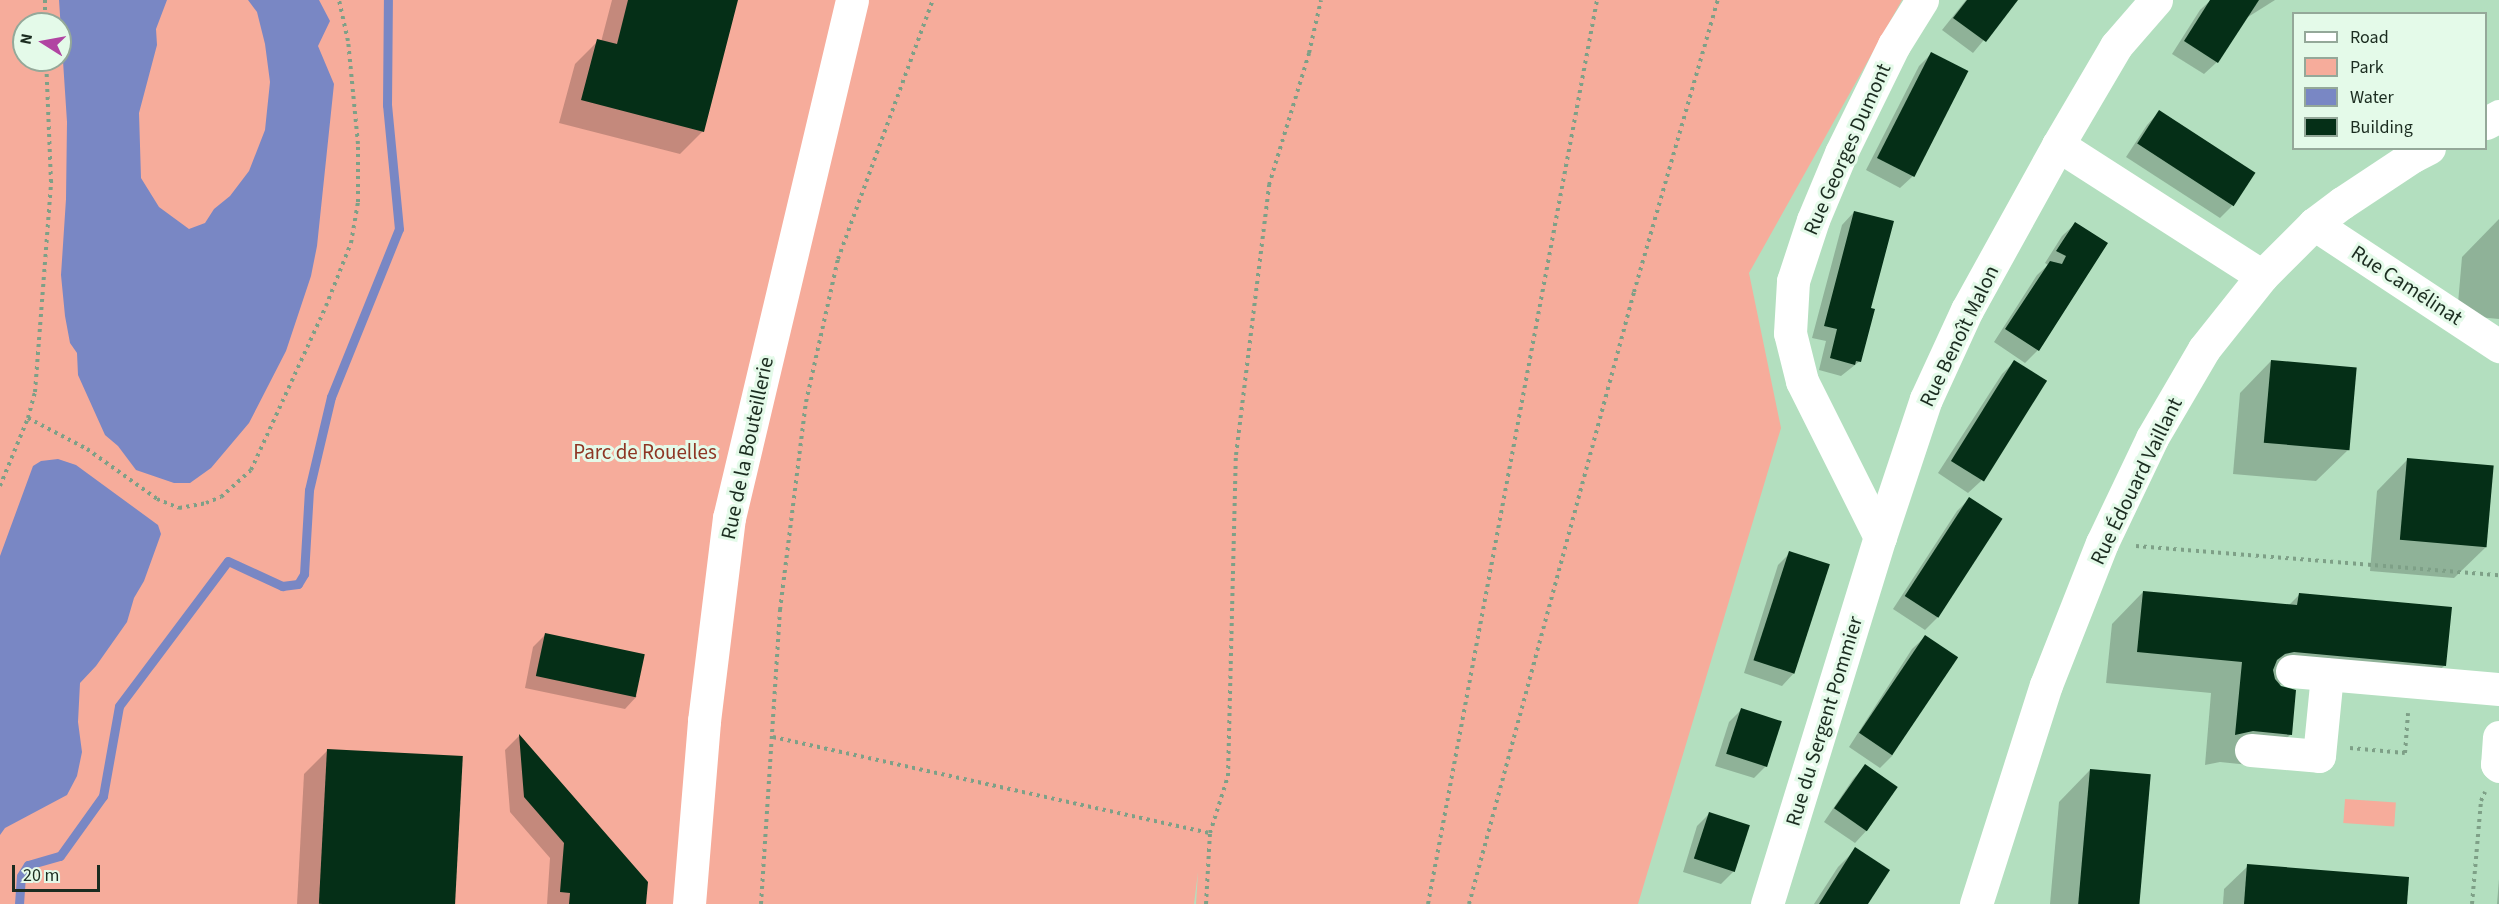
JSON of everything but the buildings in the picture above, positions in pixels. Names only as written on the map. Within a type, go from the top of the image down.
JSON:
[{"type":"street","name":"Rue de la Bouteillerie","points":[[689,904],[704,721],[729,518],[852,0]]},
{"type":"street","name":"Rue Georges Dumont","points":[[1880,537],[1802,381],[1790,333],[1793,281],[1840,153],[1894,45],[1922,0]]},
{"type":"street","name":"Rue Benoît Malon","points":[[1880,537],[1926,399],[1967,310],[2058,145],[2116,46],[2156,0]]},
{"type":"street","points":[[2058,145],[2262,276]]},
{"type":"street","name":"Rue Édouard Vaillant","points":[[1976,904],[1987,861],[2046,685],[2102,543],[2151,438],[2204,349],[2262,276],[2314,224],[2342,202],[2425,150]]},
{"type":"street","name":"Rue Camélinat","points":[[2314,224],[2499,346]]},
{"type":"street","name":"Rue du Sergent Pommier","points":[[1767,904],[1880,537]]},
{"type":"street","points":[[2292,672],[2499,689]]},
{"type":"street","points":[[2251,750],[2319,756],[2327,674]]},
{"type":"path","points":[[28,418],[87,449],[157,499],[179,508],[206,503],[221,497],[251,470],[326,306],[353,233],[358,202],[358,144],[348,41],[339,0]]},
{"type":"path","points":[[761,904],[780,610],[806,402],[838,259],[933,0]]},
{"type":"path","points":[[1206,904],[1210,833],[1228,776],[1236,455],[1269,185],[1309,53],[1321,0]]},
{"type":"path","points":[[1428,904],[1597,0]]},
{"type":"path","points":[[1469,904],[1630,304],[1718,0]]},
{"type":"path","points":[[0,486],[28,418],[35,392],[51,182],[46,72]]},
{"type":"path","points":[[2102,543],[2499,575]]},
{"type":"path","points":[[2320,745],[2405,753],[2411,682]]},
{"type":"path","points":[[773,737],[1210,833]]},
{"type":"path","points":[[2472,904],[2481,801],[2498,756]]},
{"type":"green space","name":"Parc de Rouelles","points":[[0,0],[1902,0],[1749,273],[1781,428],[1638,904],[1196,904],[1198,872],[1194,904],[0,904]]},
{"type":"green space","points":[[2345,799],[2396,803],[2394,826],[2343,823]]},
{"type":"water","points":[[59,0],[167,0],[156,29],[157,45],[139,113],[141,178],[159,207],[189,229],[205,223],[214,209],[230,196],[249,171],[265,130],[270,82],[265,44],[257,12],[248,0],[319,0],[330,21],[318,46],[334,84],[317,246],[311,276],[286,351],[249,423],[211,468],[190,483],[174,483],[136,470],[118,446],[105,435],[78,375],[77,353],[70,343],[65,316],[61,275],[66,199],[67,122],[64,72],[72,72],[72,12],[60,12]]},
{"type":"water","points":[[58,459],[76,465],[158,525],[161,534],[144,581],[134,598],[127,622],[96,666],[80,683],[78,722],[82,752],[77,776],[67,795],[5,828],[0,835],[0,556],[33,466],[41,461]]},
{"type":"waterway","points":[[19,904],[21,876],[28,865],[60,856],[103,796],[119,706],[228,561],[282,586],[298,584],[304,574],[309,490],[331,397],[399,229],[387,105],[388,0]]}]
